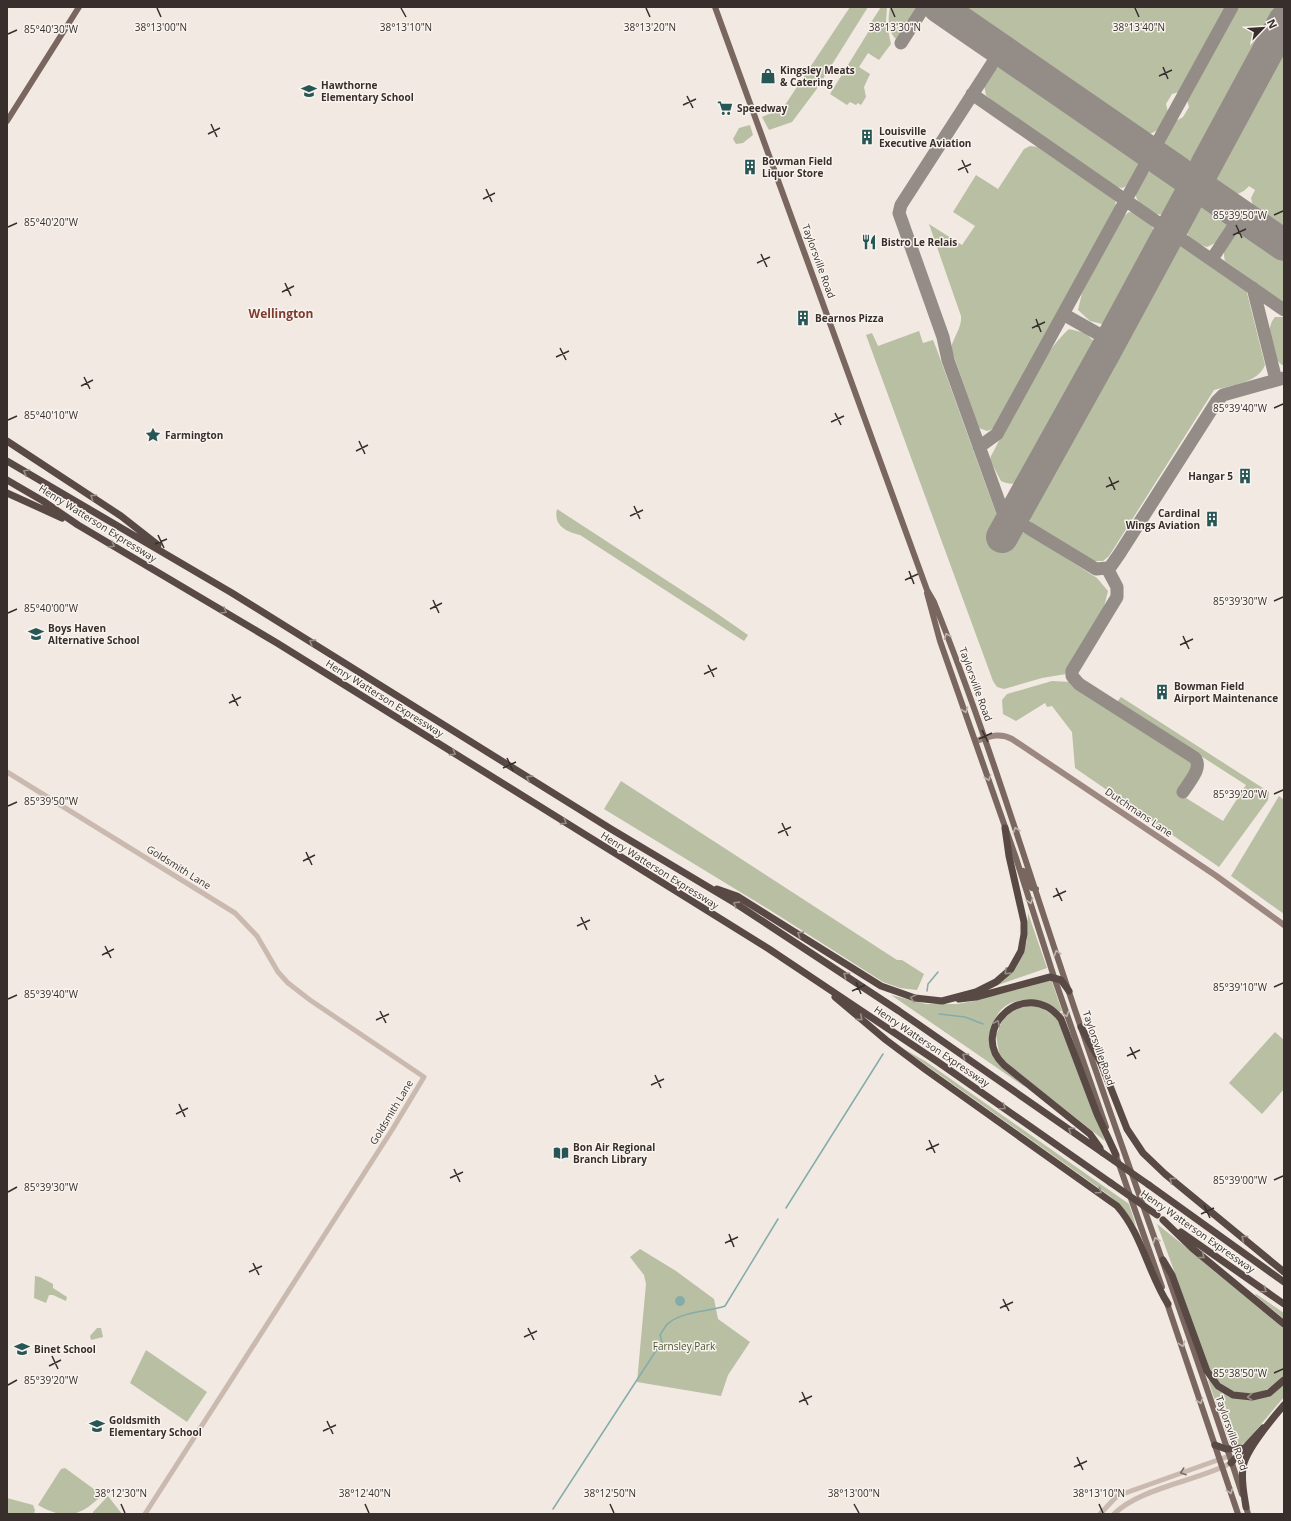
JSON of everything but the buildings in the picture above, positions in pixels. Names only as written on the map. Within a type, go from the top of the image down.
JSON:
[{"type":"highway","points":[[7,441],[121,516],[180,562]]},
{"type":"highway","name":"Henry Watterson Expressway","points":[[7,461],[180,562],[369,677],[610,829],[706,886],[899,1011],[1149,1185],[1284,1282]]},
{"type":"highway","name":"Henry Watterson Expressway","points":[[7,480],[43,501],[78,525],[277,643],[809,975],[938,1062],[1284,1304]]},
{"type":"highway","points":[[7,493],[78,525]]},
{"type":"highway","points":[[706,886],[737,896],[885,988],[902,995],[924,1000],[942,1001],[976,992],[996,982],[1011,970],[1021,951],[1024,934],[1024,922],[1009,856],[1005,828]]},
{"type":"highway","points":[[809,975],[903,1053],[1117,1206],[1132,1225],[1156,1287],[1168,1304]]},
{"type":"highway","points":[[951,998],[966,999],[976,997],[1040,978],[1054,977],[1061,980],[1068,991]]},
{"type":"highway","points":[[1103,1153],[1090,1134],[1004,1065],[999,1059],[994,1048],[993,1033],[999,1020],[1009,1009],[1024,1003],[1040,1003],[1054,1012],[1061,1019],[1097,1114],[1116,1155]]},
{"type":"highway","points":[[1081,1027],[1101,1063],[1127,1129],[1143,1153],[1165,1174],[1284,1272]]},
{"type":"highway","points":[[1163,1220],[1192,1248],[1284,1324]]},
{"type":"highway","points":[[1163,1260],[1172,1275],[1207,1371],[1218,1386],[1228,1393],[1237,1396],[1252,1397],[1269,1392],[1284,1380]]},
{"type":"highway","points":[[1247,1511],[1242,1486],[1244,1463],[1250,1451],[1284,1405]]},
{"type":"highway","points":[[1231,1463],[1271,1421]]},
{"type":"highway","points":[[1215,1445],[1228,1452],[1245,1448]]},
{"type":"main road","points":[[7,121],[79,7]]},
{"type":"main road","name":"Taylorsville Road","points":[[715,7],[927,590],[950,643],[985,738],[1036,889],[1068,991],[1163,1260],[1247,1511]]},
{"type":"main road","name":"Taylorsville Road","points":[[927,590],[929,603],[940,641],[1016,858],[1054,977],[1168,1304],[1238,1514]]},
{"type":"main road","name":"Dutchmans Lane","points":[[976,741],[1001,734],[1012,739],[1215,875],[1284,925]]},
{"type":"main road","points":[[1016,858],[1032,888],[1036,889]]},
{"type":"street","name":"Goldsmith Lane","points":[[7,772],[235,913],[257,936],[278,972],[288,983],[355,1031],[424,1077],[392,1130],[145,1514]]},
{"type":"street","points":[[1100,1514],[1117,1496],[1220,1458],[1228,1452]]},
{"type":"street","points":[[1114,1514],[1137,1498],[1222,1468],[1231,1463]]},
{"type":"green space","points":[[850,7],[868,7],[816,90],[792,122],[769,130],[762,117],[783,108]]},
{"type":"green space","points":[[881,7],[887,7],[886,21],[891,44],[879,60],[868,53],[859,67],[870,74],[864,87],[866,97],[861,105],[858,103],[856,105],[850,102],[847,105],[830,94],[872,26],[870,24]]},
{"type":"green space","points":[[890,7],[917,7],[896,39],[890,28]]},
{"type":"green space","points":[[960,7],[1227,7],[1182,88],[1179,92],[1172,94],[1166,104],[1168,112],[1164,122],[1158,130],[1150,134],[1145,134],[1139,133],[960,10]]},
{"type":"green space","points":[[1237,7],[1281,7],[1201,154],[1199,153],[1189,161],[1179,160],[1170,155],[1164,142],[1165,136],[1174,122],[1183,117],[1189,107],[1187,100],[1188,95]]},
{"type":"green space","points":[[1284,37],[1284,233],[1254,210],[1251,198],[1255,190],[1249,186],[1236,194],[1229,194],[1219,187],[1216,181],[1215,174],[1217,166],[1215,164]]},
{"type":"green space","points":[[1002,64],[1013,66],[1131,147],[1135,152],[1138,164],[1136,176],[1132,181],[1122,188],[1117,187],[994,103],[986,95],[984,86],[992,72]]},
{"type":"green space","points":[[750,125],[753,135],[743,143],[736,144],[733,139],[739,128]]},
{"type":"green space","points":[[1030,146],[1038,147],[1115,199],[1116,208],[1000,422],[996,428],[987,431],[979,428],[951,348],[959,328],[961,316],[929,224],[962,245],[975,226],[953,212],[976,175],[998,189],[1024,149]]},
{"type":"green space","points":[[1156,169],[1168,173],[1174,181],[1177,192],[1175,202],[1170,210],[1162,214],[1152,212],[1136,198],[1139,182],[1147,174]]},
{"type":"green space","points":[[1205,203],[1218,207],[1223,213],[1227,225],[1219,241],[1207,247],[1198,244],[1188,236],[1184,223],[1194,209]]},
{"type":"green space","points":[[1129,212],[1139,215],[1148,221],[1154,230],[1155,239],[1112,319],[1106,325],[1090,321],[1078,310],[1082,293],[1121,218]]},
{"type":"green space","points":[[1243,229],[1251,231],[1284,253],[1284,303],[1225,261],[1224,250],[1227,241],[1238,231]]},
{"type":"green space","points":[[1182,246],[1246,289],[1265,365],[1262,371],[1251,380],[1214,390],[1109,556],[1103,561],[1090,561],[1032,523],[1028,518],[1029,505],[1170,247]]},
{"type":"green space","points":[[1275,317],[1284,317],[1284,366],[1275,357],[1270,343],[1270,329]]},
{"type":"green space","points":[[1069,329],[1085,333],[1096,343],[1094,352],[1023,479],[1012,484],[1001,481],[990,460],[991,456],[1036,371],[1058,341]]},
{"type":"green space","points":[[919,331],[923,343],[933,340],[937,350],[1000,524],[996,534],[1010,541],[1017,533],[1028,534],[1097,578],[1108,591],[1104,607],[1066,674],[1042,678],[1004,689],[997,687],[993,681],[866,335],[872,333],[878,346]]},
{"type":"green space","points":[[557,509],[748,635],[744,641],[580,535],[566,530],[557,520]]},
{"type":"green space","points":[[1052,681],[1071,682],[1190,759],[1193,770],[1178,793],[1223,821],[1246,785],[1117,702],[1121,697],[1269,792],[1268,800],[1219,867],[1075,768],[1072,732],[1052,706],[1047,707],[1045,703],[1016,721],[1003,714],[1002,700],[1007,694]]},
{"type":"green space","points":[[621,781],[897,960],[902,960],[924,974],[917,990],[900,988],[883,982],[773,912],[604,809]]},
{"type":"green space","points":[[1279,796],[1284,800],[1284,914],[1231,876]]},
{"type":"green space","points":[[1028,913],[1047,968],[998,985],[1021,957],[1027,941]]},
{"type":"green space","points":[[1051,979],[1062,1011],[1059,1012],[1043,1003],[1033,1000],[1014,1002],[1006,1006],[999,1013],[993,1025],[991,1043],[1025,1087],[891,995],[926,1004],[957,1004],[974,1001]]},
{"type":"green space","points":[[1031,1005],[1043,1008],[1058,1020],[1105,1141],[1020,1074],[1005,1061],[999,1053],[996,1035],[1003,1019],[1017,1008]]},
{"type":"green space","points":[[1275,1032],[1284,1040],[1284,1089],[1262,1114],[1229,1083]]},
{"type":"green space","points":[[902,1048],[925,1061],[1129,1204],[1136,1226],[1123,1208],[1110,1196]]},
{"type":"green space","points":[[1157,1224],[1269,1313],[1284,1329],[1284,1375],[1278,1382],[1263,1391],[1246,1394],[1237,1393],[1229,1389],[1221,1384],[1215,1377],[1210,1369]]},
{"type":"green space","name":"Farnsley Park","points":[[640,1249],[676,1271],[714,1299],[718,1319],[750,1342],[728,1375],[721,1396],[637,1382],[646,1284],[644,1275],[630,1257]]},
{"type":"green space","points":[[35,1276],[53,1284],[53,1288],[67,1297],[66,1301],[53,1295],[49,1295],[46,1303],[34,1298]]},
{"type":"green space","points":[[1256,1294],[1284,1313],[1284,1319],[1255,1295]]},
{"type":"green space","points":[[97,1328],[101,1328],[103,1337],[91,1340],[90,1336]]},
{"type":"green space","points":[[146,1350],[207,1392],[187,1422],[130,1383]]},
{"type":"green space","points":[[1208,1380],[1216,1383],[1232,1395],[1243,1398],[1251,1398],[1271,1392],[1284,1384],[1284,1397],[1246,1442],[1239,1446],[1231,1447]]},
{"type":"green space","points":[[65,1468],[102,1495],[87,1508],[73,1514],[57,1513],[38,1505],[61,1469]]},
{"type":"green space","points":[[108,1496],[122,1514],[93,1514],[93,1512]]},
{"type":"green space","points":[[7,1498],[33,1505],[35,1510],[34,1514],[7,1514]]},
{"type":"water","points":[[678,1296],[682,1296],[684,1297],[684,1305],[678,1306],[675,1303],[675,1299]]},
{"type":"waterway","points":[[927,991],[928,984],[938,972]]},
{"type":"waterway","points":[[939,1014],[965,1017],[983,1024]]},
{"type":"waterway","points":[[786,1208],[883,1054]]},
{"type":"waterway","points":[[553,1509],[662,1342],[660,1335],[665,1326],[676,1318],[725,1306],[778,1219]]},
{"type":"taxiway","points":[[901,43],[924,7]]},
{"type":"taxiway","points":[[979,447],[997,434],[1232,7]]},
{"type":"taxiway","points":[[1001,50],[901,205],[899,213],[943,337],[948,360],[1002,510],[1012,518],[1096,569],[1107,568]]},
{"type":"taxiway","points":[[972,94],[1284,310]]},
{"type":"taxiway","points":[[1212,259],[1241,215]]},
{"type":"taxiway","points":[[1253,288],[1276,380]]},
{"type":"taxiway","points":[[1063,314],[1111,341]]},
{"type":"taxiway","points":[[1183,792],[1196,771],[1197,762],[1195,758],[1079,684],[1072,676],[1072,671],[1117,597],[1117,587],[1107,568],[1111,566],[1120,553],[1217,401],[1223,395],[1284,378]]},
{"type":"runway","points":[[939,7],[1284,245]]},
{"type":"runway","points":[[1002,537],[1105,352],[1284,21]]},
{"type":"place","name":"Kingsley Meats & Catering","points":[[768,76]]},
{"type":"place","name":"Hawthorne Elementary School","points":[[309,91]]},
{"type":"place","name":"Speedway","points":[[725,108]]},
{"type":"place","name":"Louisville Executive Aviation","points":[[867,137]]},
{"type":"place","name":"Bowman Field Liquor Store","points":[[750,167]]},
{"type":"place","name":"Bistro Le Relais","points":[[869,242]]},
{"type":"place","name":"Bearnos Pizza","points":[[803,318]]},
{"type":"place","name":"Farmington","points":[[153,435]]},
{"type":"place","name":"Hangar 5","points":[[1245,476]]},
{"type":"place","name":"Cardinal Wings Aviation","points":[[1212,519]]},
{"type":"place","name":"Boys Haven Alternative School","points":[[36,634]]},
{"type":"place","name":"Bowman Field Airport Maintenance","points":[[1162,692]]},
{"type":"place","name":"Bon Air Regional Branch Library","points":[[561,1153]]},
{"type":"place","name":"Binet School","points":[[22,1349]]},
{"type":"place","name":"Goldsmith Elementary School","points":[[97,1426]]},
{"type":"district","name":"Wellington","points":[[281,314]]}]
